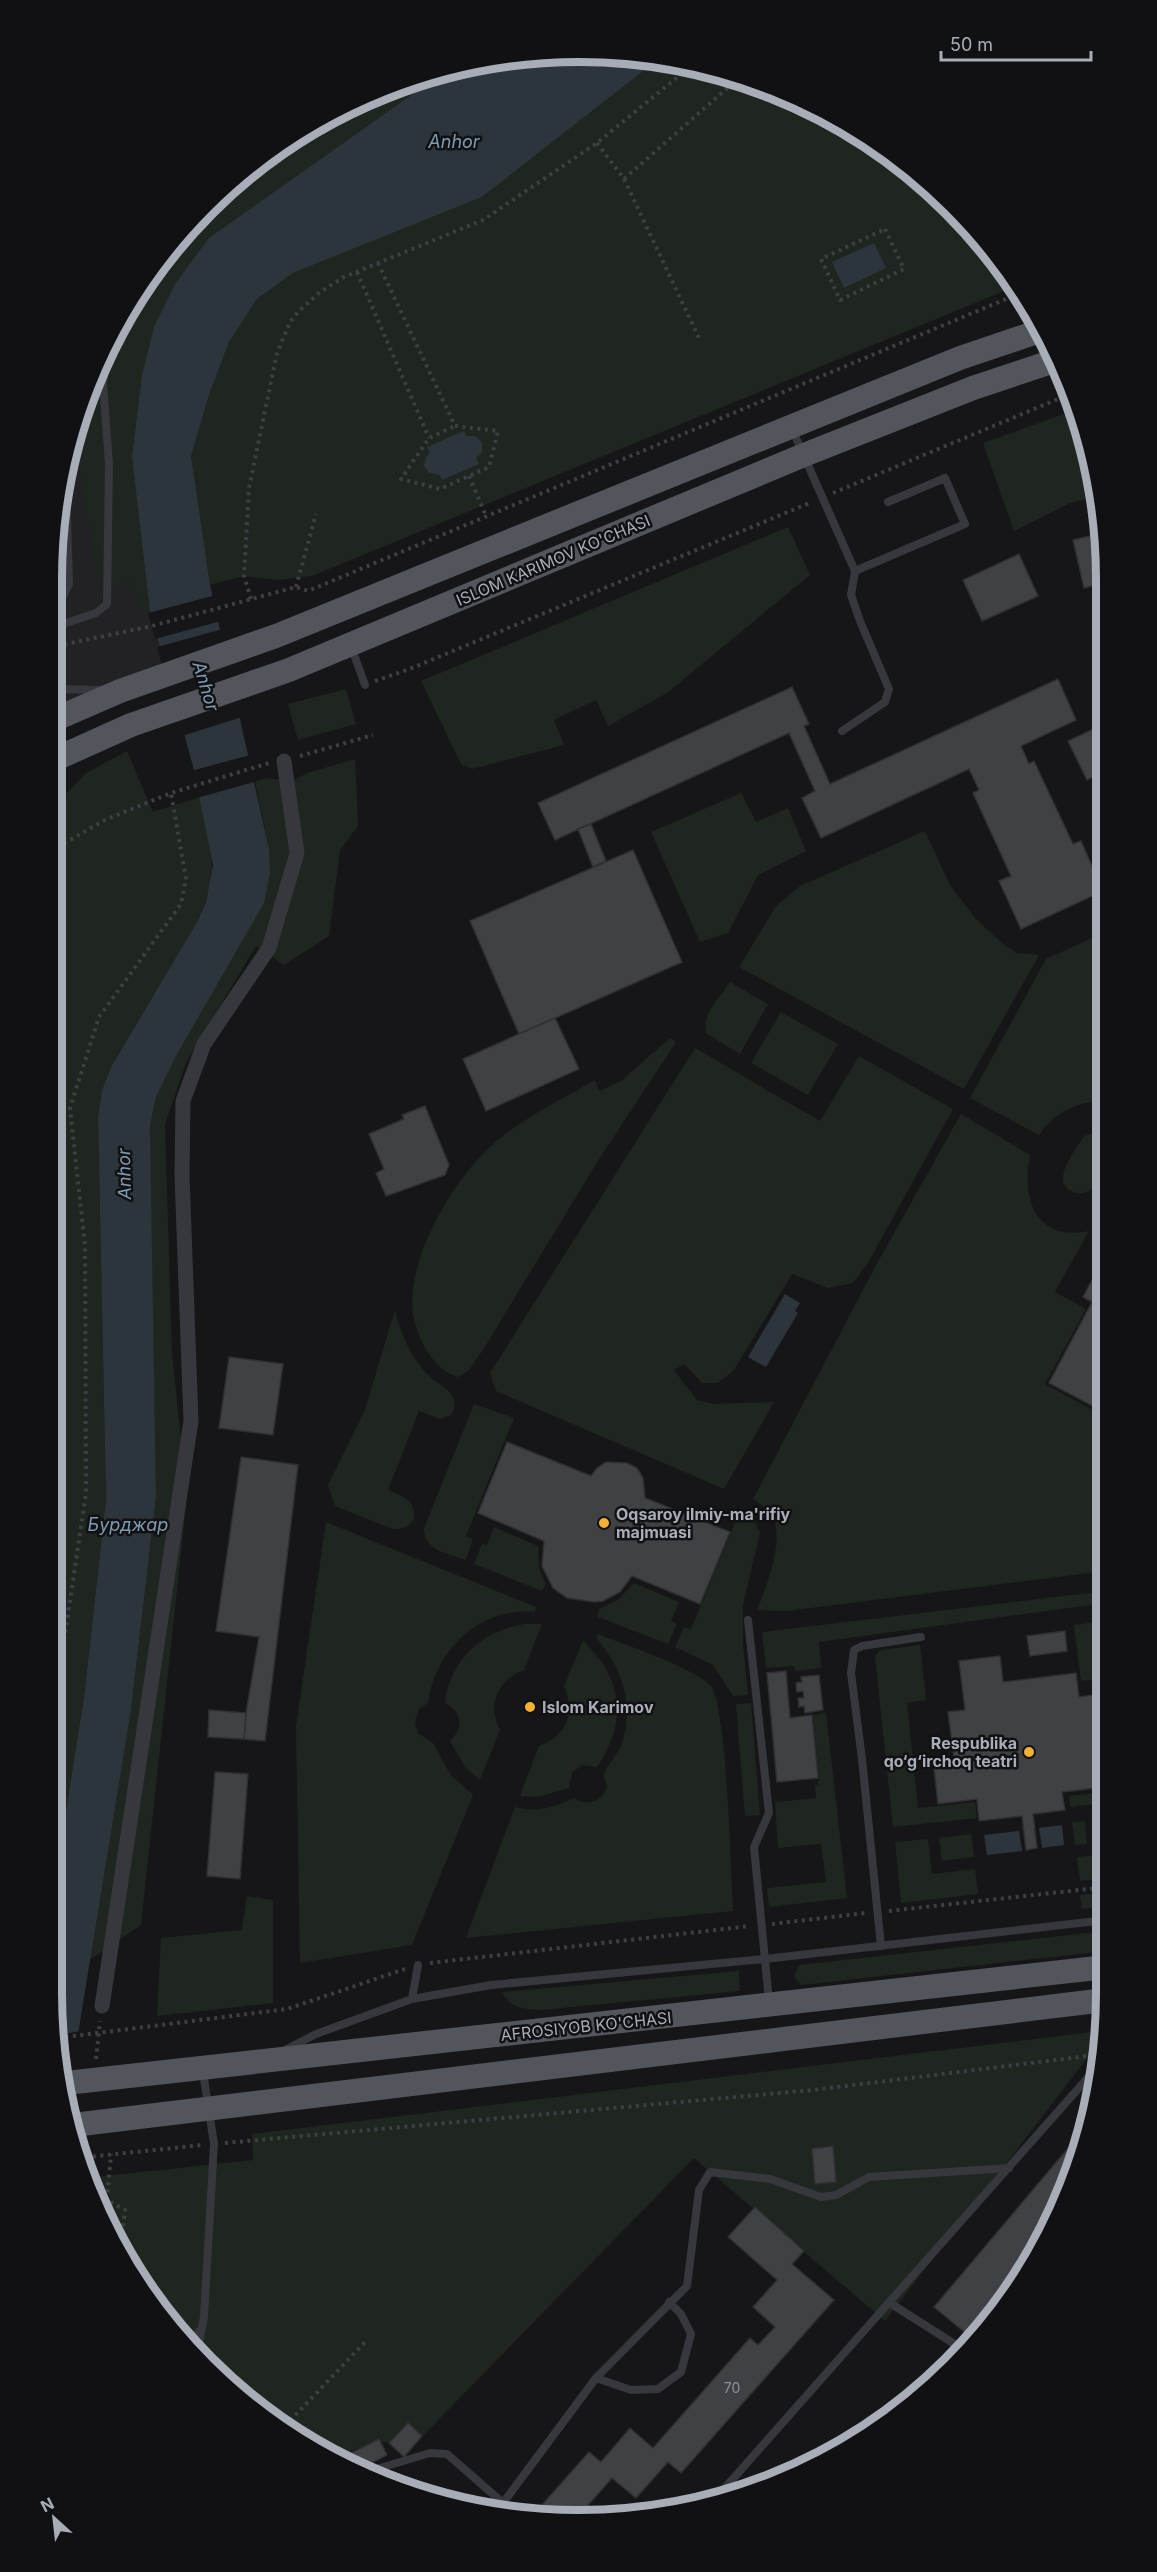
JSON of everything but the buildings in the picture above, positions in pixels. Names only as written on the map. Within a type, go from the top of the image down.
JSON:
[{"type":"main road","name":"ISLOM KARIMOV KO'CHASI","points":[[62,716],[120,691],[276,636],[960,358],[1033,333]]},
{"type":"main road","name":"ISLOM KARIMOV KO'CHASI","points":[[62,756],[131,725],[289,670],[804,455],[973,388],[1048,363]]},
{"type":"main road","name":"AFROSIYOB KO'CHASI","points":[[69,2083],[1096,1968]]},
{"type":"main road","points":[[78,2124],[1096,2001]]},
{"type":"street","points":[[102,2006],[191,1421],[182,1175],[183,1101],[204,1044],[269,948],[297,853],[284,761]]},
{"type":"lane","points":[[62,624],[96,613],[107,604],[109,464],[104,374]]},
{"type":"lane","points":[[792,428],[855,571],[851,595],[889,688],[885,702],[842,731]]},
{"type":"lane","points":[[855,571],[965,524],[945,478],[888,502]]},
{"type":"lane","points":[[62,598],[69,584],[67,507]]},
{"type":"lane","points":[[350,644],[364,685]]},
{"type":"lane","points":[[62,689],[120,691]]},
{"type":"lane","points":[[748,1620],[769,1813],[754,1847],[770,2005]]},
{"type":"lane","points":[[881,1946],[862,1759],[850,1673],[854,1650],[862,1646],[921,1637]]},
{"type":"lane","points":[[262,2062],[316,2034],[412,1999],[491,1985],[765,1959],[1096,1921]]},
{"type":"lane","points":[[412,1999],[418,1965]]},
{"type":"lane","points":[[199,2344],[204,2317],[214,2144],[203,2068]]},
{"type":"lane","points":[[724,2489],[1089,2077]]},
{"type":"lane","points":[[503,2502],[596,2378],[687,2286],[699,2190],[710,2172],[770,2179],[821,2197],[836,2195],[869,2177],[1009,2168]]},
{"type":"lane","points":[[596,2378],[631,2390],[658,2389],[681,2372],[691,2334],[681,2314],[669,2302]]},
{"type":"lane","points":[[890,2303],[957,2345]]},
{"type":"lane","points":[[195,2339],[204,2317]]},
{"type":"lane","points":[[377,2469],[430,2453],[447,2454],[506,2505]]},
{"type":"path","points":[[251,599],[244,576],[249,488],[277,353],[287,330],[299,311],[326,288],[357,272],[483,220],[597,143],[684,72]]},
{"type":"path","points":[[624,179],[731,85]]},
{"type":"path","points":[[597,143],[624,179],[700,340]]},
{"type":"path","points":[[885,229],[894,249],[904,269],[840,300],[821,260],[885,229]]},
{"type":"path","points":[[378,263],[455,426]]},
{"type":"path","points":[[357,272],[429,438]]},
{"type":"path","points":[[62,645],[152,626],[296,587],[308,591],[1012,297]]},
{"type":"path","points":[[364,685],[412,668],[1062,398]]},
{"type":"path","points":[[455,426],[498,431],[489,467],[440,489],[401,478],[429,438],[455,426]]},
{"type":"path","points":[[469,476],[486,516]]},
{"type":"path","points":[[296,587],[316,514]]},
{"type":"path","points":[[62,845],[105,820],[192,785],[373,735]]},
{"type":"path","points":[[62,1655],[86,1493],[85,1246],[70,1108],[99,1017],[181,904],[186,879],[171,793]]},
{"type":"path","points":[[64,2037],[287,2009],[418,1965],[1096,1888]]},
{"type":"path","points":[[88,2157],[813,2090],[1091,2056]]},
{"type":"path","points":[[111,2154],[107,2200],[125,2210],[122,2235]]},
{"type":"path","points":[[289,2422],[368,2339]]},
{"type":"shaded area","points":[[527,65],[213,296],[204,677],[120,691],[62,716],[63,545],[71,478],[89,412],[115,350],[149,291],[168,264],[213,213],[264,168],[320,131],[350,115],[412,89],[478,71]]},
{"type":"shaded area","points":[[649,66],[679,71],[745,89],[776,101],[837,131],[866,149],[893,168],[944,213],[989,264],[1007,290],[312,576],[278,580],[244,576],[210,585],[191,456],[209,395],[229,342],[257,299],[293,273],[482,197]]},
{"type":"shaded area","points":[[426,85],[209,238],[142,375],[132,457],[150,611],[141,612],[132,582],[114,587],[98,580],[77,455],[101,381],[115,350],[131,320],[134,319],[157,280],[190,238],[213,213],[264,168],[320,131],[350,115]]},
{"type":"shaded area","points":[[1068,412],[1078,445],[1089,498],[1070,503],[1014,531],[983,443]]},
{"type":"shaded area","points":[[788,527],[810,575],[667,693],[608,726],[596,700],[554,720],[564,745],[472,769],[461,764],[421,681]]},
{"type":"shaded area","points":[[346,689],[356,724],[298,740],[288,704]]},
{"type":"shaded area","points":[[127,751],[153,812],[200,797],[212,860],[209,888],[197,922],[111,1067],[102,1090],[98,1117],[106,1499],[84,1697],[62,1836],[62,798],[86,773]]},
{"type":"shaded area","points":[[355,759],[358,826],[340,850],[329,936],[284,965],[256,946],[186,1063],[165,1124],[172,1354],[187,1497],[141,1925],[88,1961],[131,1710],[156,1497],[150,1126],[156,1097],[269,849],[255,781],[268,778],[292,781],[307,773]]},
{"type":"shaded area","points":[[741,793],[756,822],[788,808],[806,851],[758,875],[728,933],[700,942],[651,832]]},
{"type":"shaded area","points":[[925,831],[950,885],[976,919],[1002,943],[1017,953],[1039,955],[964,1089],[739,967],[776,906],[800,886]]},
{"type":"shaded area","points":[[1096,936],[1096,1102],[1075,1106],[1059,1114],[1039,1135],[970,1098],[1046,959]]},
{"type":"shaded area","points":[[730,982],[768,1004],[740,1054],[707,1034],[706,1027],[709,1013]]},
{"type":"shaded area","points":[[781,1012],[838,1044],[808,1095],[751,1063]]},
{"type":"shaded area","points":[[670,1038],[676,1042],[596,1164],[483,1350],[468,1371],[458,1377],[450,1374],[437,1364],[422,1343],[416,1327],[412,1304],[422,1252],[448,1200],[481,1156],[509,1131],[595,1080],[599,1091],[621,1081]]},
{"type":"shaded area","points":[[695,1048],[820,1121],[859,1056],[953,1109],[869,1261],[853,1283],[828,1288],[792,1274],[734,1370],[718,1383],[702,1383],[684,1364],[674,1370],[697,1400],[712,1404],[774,1402],[724,1489],[496,1391],[490,1373]]},
{"type":"shaded area","points":[[961,1114],[1030,1155],[1028,1187],[1031,1201],[1036,1214],[1045,1223],[1056,1230],[1071,1233],[1089,1231],[1055,1292],[1086,1309],[1045,1384],[1096,1412],[1096,1572],[787,1611],[757,1610],[772,1567],[777,1532],[772,1515],[753,1499],[875,1267]]},
{"type":"shaded area","points":[[1096,1133],[1096,1179],[1090,1191],[1075,1193],[1067,1188],[1063,1176],[1084,1136]]},
{"type":"shaded area","points":[[395,1310],[400,1328],[412,1354],[429,1376],[451,1394],[455,1404],[451,1415],[440,1419],[419,1411],[388,1490],[403,1497],[413,1507],[414,1519],[399,1529],[392,1529],[335,1506],[328,1485],[365,1410]]},
{"type":"shaded area","points":[[474,1404],[514,1418],[466,1536],[473,1539],[466,1560],[444,1553],[432,1546],[425,1536],[424,1528]]},
{"type":"shaded area","points":[[739,1513],[753,1520],[760,1532],[743,1605],[743,1646],[748,1695],[733,1696],[713,1665],[675,1647],[684,1627],[691,1629]]},
{"type":"shaded area","points":[[326,1522],[536,1607],[535,1612],[515,1612],[496,1616],[478,1624],[463,1636],[440,1666],[432,1684],[428,1703],[419,1709],[417,1714],[415,1724],[418,1733],[433,1743],[450,1774],[473,1795],[412,1945],[300,1963],[296,1726]]},
{"type":"shaded area","points":[[494,1527],[538,1546],[539,1569],[546,1584],[542,1591],[474,1564],[482,1544],[487,1545]]},
{"type":"shaded area","points":[[634,1583],[679,1602],[671,1621],[677,1624],[668,1644],[598,1617],[599,1609],[618,1600]]},
{"type":"shaded area","points":[[1096,1592],[1096,1604],[819,1642],[821,1668],[796,1671],[794,1666],[766,1668],[762,1632]]},
{"type":"shaded area","points":[[1096,1622],[1096,1679],[1081,1681],[1074,1625]]},
{"type":"shaded area","points":[[524,1624],[542,1624],[524,1670],[507,1680],[497,1694],[494,1711],[500,1730],[480,1780],[466,1768],[450,1741],[458,1731],[459,1720],[455,1711],[445,1703],[448,1687],[461,1661],[482,1640],[495,1633]]},
{"type":"shaded area","points":[[598,1634],[674,1664],[710,1685],[716,1698],[724,1755],[733,1911],[466,1938],[515,1807],[545,1808],[574,1798],[579,1801],[593,1802],[601,1797],[607,1788],[604,1774],[621,1746],[627,1717],[624,1689],[613,1662],[596,1638]]},
{"type":"shaded area","points":[[583,1641],[596,1655],[613,1685],[617,1701],[614,1734],[597,1767],[583,1765],[572,1772],[569,1788],[538,1797],[520,1796],[539,1746],[556,1736],[566,1722],[569,1705],[564,1686]]},
{"type":"shaded area","points":[[920,1645],[926,1700],[907,1703],[918,1808],[975,1802],[977,1818],[893,1827],[875,1656],[880,1650]]},
{"type":"shaded area","points":[[751,1703],[760,1815],[745,1816],[736,1704]]},
{"type":"shaded area","points":[[826,1713],[847,1898],[769,1907],[767,1888],[826,1882],[821,1844],[778,1848],[775,1802],[816,1798],[815,1785],[818,1785],[819,1778],[813,1715]]},
{"type":"shaded area","points":[[1096,1793],[1096,1804],[1070,1807],[1069,1796]]},
{"type":"shaded area","points":[[1085,1821],[1087,1844],[1075,1845],[1072,1822]]},
{"type":"shaded area","points":[[971,1834],[974,1857],[942,1861],[939,1838]]},
{"type":"shaded area","points":[[928,1839],[932,1874],[975,1869],[978,1894],[901,1903],[895,1842]]},
{"type":"shaded area","points":[[1096,1855],[1096,1879],[1080,1881],[1077,1857]]},
{"type":"shaded area","points":[[1096,1893],[1096,1907],[1082,1909],[1080,1895]]},
{"type":"shaded area","points":[[247,1896],[273,1900],[273,2003],[157,2016],[161,1938],[242,1930]]},
{"type":"shaded area","points":[[1096,1932],[1096,1952],[802,1985],[794,1976],[799,1965]]},
{"type":"shaded area","points":[[739,1971],[740,1991],[541,2010],[513,2005],[502,1992]]},
{"type":"shaded area","points":[[1094,2032],[1092,2052],[885,2321],[694,2158],[412,2447],[391,2443],[373,2443],[345,2454],[291,2423],[238,2382],[190,2334],[149,2281],[115,2222],[96,2177],[253,2160],[252,2134]]},
{"type":"water","name":"Anhor","points":[[545,63],[612,63],[649,66],[482,197],[293,273],[257,299],[229,342],[209,395],[191,456],[210,585],[269,849],[270,872],[264,903],[177,1054],[156,1097],[150,1126],[156,1497],[131,1710],[70,2085],[63,2027],[62,1836],[84,1697],[106,1499],[98,1117],[102,1090],[111,1067],[197,922],[206,902],[213,865],[193,766],[150,611],[132,457],[142,375],[154,327],[175,284],[209,238],[426,85],[478,71]]},
{"type":"water","points":[[874,243],[886,268],[844,288],[832,262]]},
{"type":"water","points":[[464,431],[466,436],[475,436],[482,442],[482,452],[476,458],[479,464],[442,480],[440,475],[429,473],[424,466],[426,457],[430,453],[427,447]]},
{"type":"water","points":[[785,1294],[800,1303],[795,1311],[798,1313],[766,1367],[748,1357]]},
{"type":"water","points":[[1062,1825],[1064,1845],[1042,1848],[1039,1828]]},
{"type":"water","points":[[1019,1831],[1022,1851],[987,1855],[984,1835]]},
{"type":"pier","points":[[216,595],[221,621],[155,639],[148,613]]},
{"type":"pier","points":[[223,629],[242,717],[182,736],[157,647]]},
{"type":"pier","points":[[250,755],[258,781],[197,798],[191,771]]},
{"type":"pier","points":[[80,2031],[71,2094],[66,2061],[64,2034]]},
{"type":"place","name":"Oqsaroy ilmiy-ma'rifiy majmuasi","points":[[604,1523]]},
{"type":"place","name":"Islom Karimov","points":[[530,1707]]},
{"type":"place","name":"Respublika qo‘g‘irchoq teatri","points":[[1029,1752]]},
{"type":"water label","name":"Бурджар","points":[[128,1524]]}]
